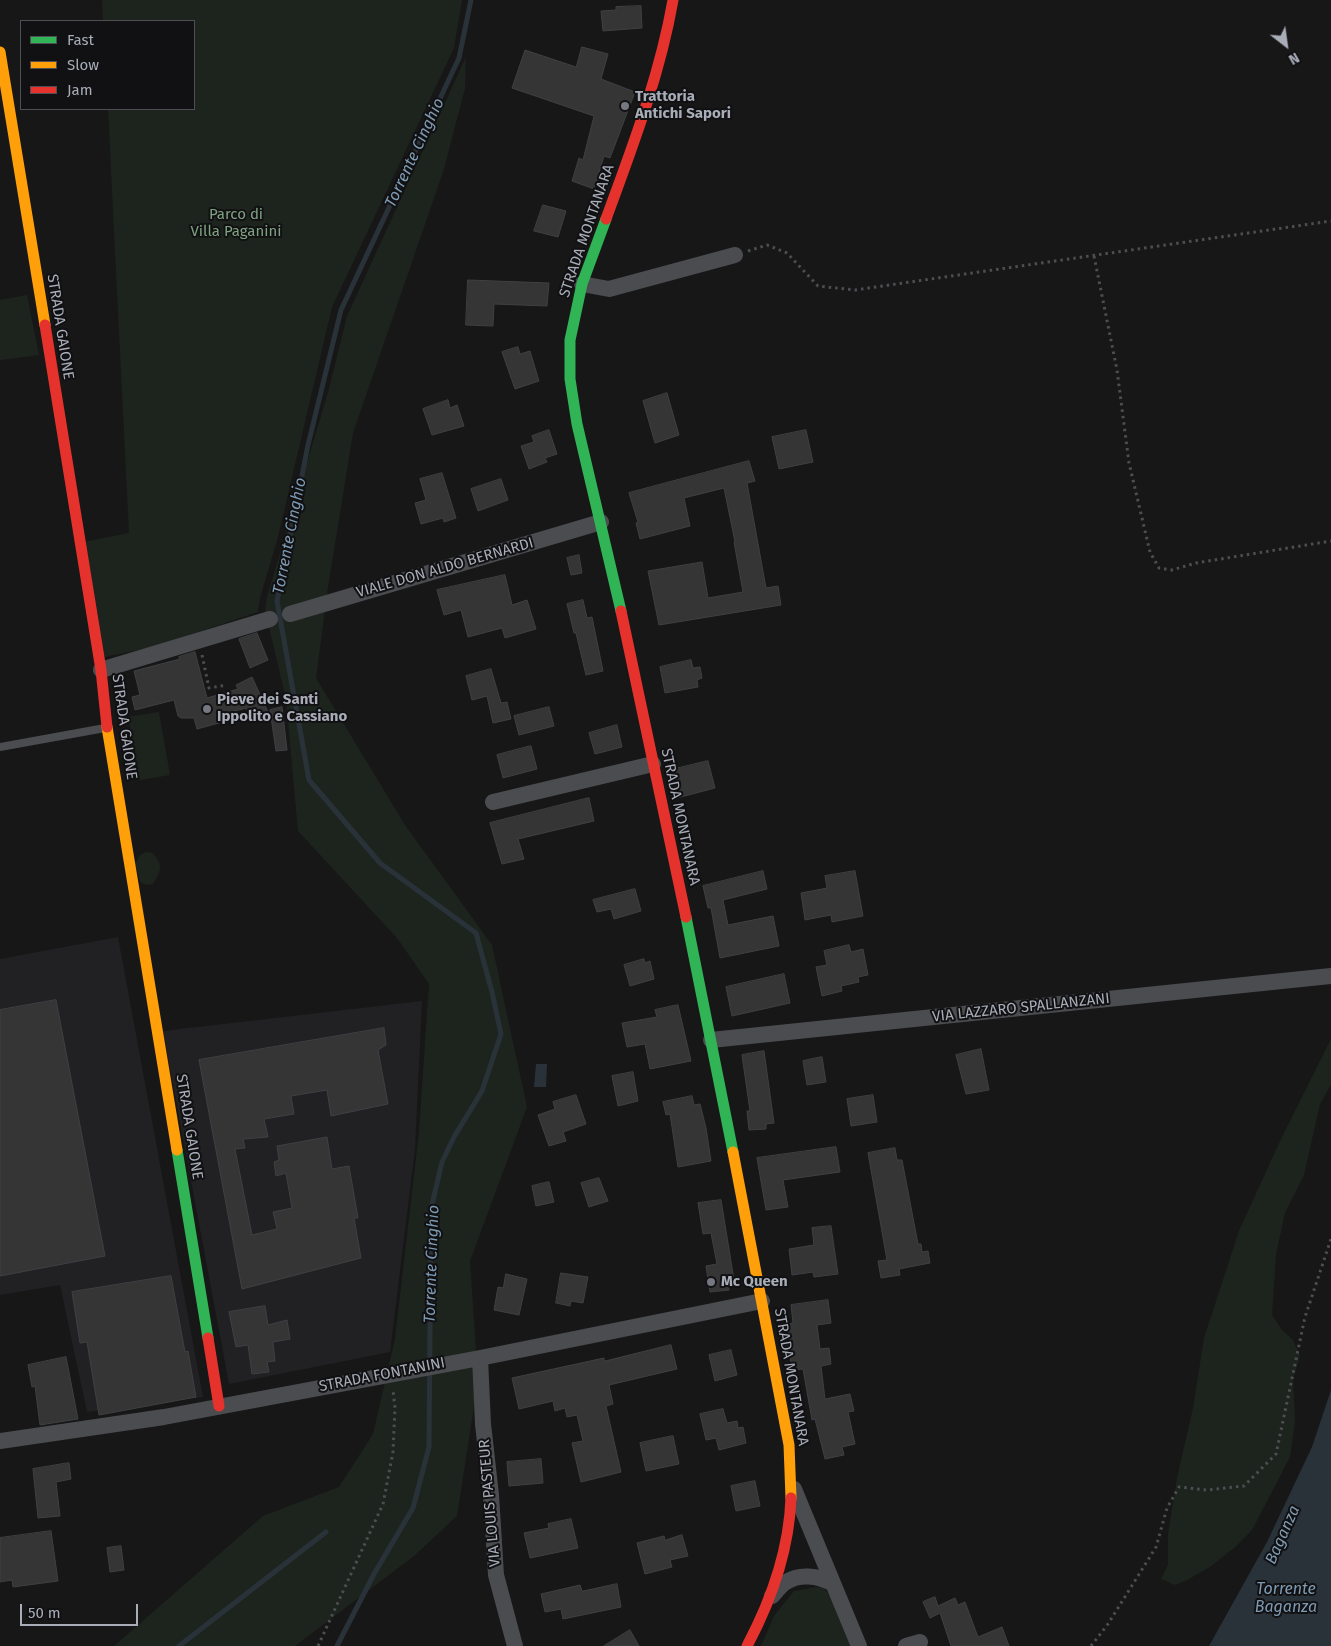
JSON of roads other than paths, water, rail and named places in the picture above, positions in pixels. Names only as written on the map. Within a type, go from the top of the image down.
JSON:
[{"type":"main road","name":"STRADA MONTANARA","points":[[673,0],[656,75],[582,284],[570,340],[570,379],[577,424],[601,522],[654,764],[711,1040],[789,1445],[792,1485],[790,1524],[785,1550],[770,1598],[747,1646]]},
{"type":"main road","name":"STRADA GAIONE","points":[[0,52],[101,670],[107,728],[220,1406]]},
{"type":"street","points":[[582,284],[609,289],[735,255]]},
{"type":"street","name":"VIALE DON ALDO BERNARDI","points":[[290,614],[601,522]]},
{"type":"street","points":[[101,670],[270,619]]},
{"type":"street","points":[[493,802],[654,764]]},
{"type":"street","name":"VIA LAZZARO SPALLANZANI","points":[[711,1040],[1331,976]]},
{"type":"street","name":"STRADA FONTANINI","points":[[0,1441],[220,1406],[450,1362],[480,1358],[762,1301]]},
{"type":"street","name":"VIA LOUIS PASTEUR","points":[[480,1358],[483,1424],[491,1495],[496,1575],[516,1646]]},
{"type":"street","points":[[792,1485],[859,1646]]},
{"type":"street","points":[[770,1598],[786,1582],[804,1577],[819,1577],[832,1582]]},
{"type":"lane","points":[[0,748],[107,728]]},
{"type":"water","points":[[536,1064],[547,1064],[546,1087],[534,1087]]},
{"type":"water","name":"Torrente Baganza","points":[[1331,1390],[1331,1646],[1209,1646],[1267,1542],[1312,1447]]},
{"type":"waterway","name":"Torrente Cinghio","points":[[337,1646],[374,1574],[413,1508],[429,1447],[431,1209],[442,1162],[454,1137],[482,1091],[501,1034],[476,933],[380,863],[309,780],[277,601],[308,445],[341,310],[459,58],[471,0]]},
{"type":"waterway","name":"Torrente Cinghio","points":[[179,1646],[326,1532]]},
{"type":"place","name":"Trattoria Antichi Sapori","points":[[625,106]]},
{"type":"place","name":"Pieve dei Santi Ippolito e Cassiano","points":[[207,709]]},
{"type":"place","name":"Mc Queen","points":[[711,1282]]},
{"type":"park label","name":"Parco di Villa Paganini","points":[[236,224]]},
{"type":"water label","name":"Baganza","points":[[1283,1535]]}]
